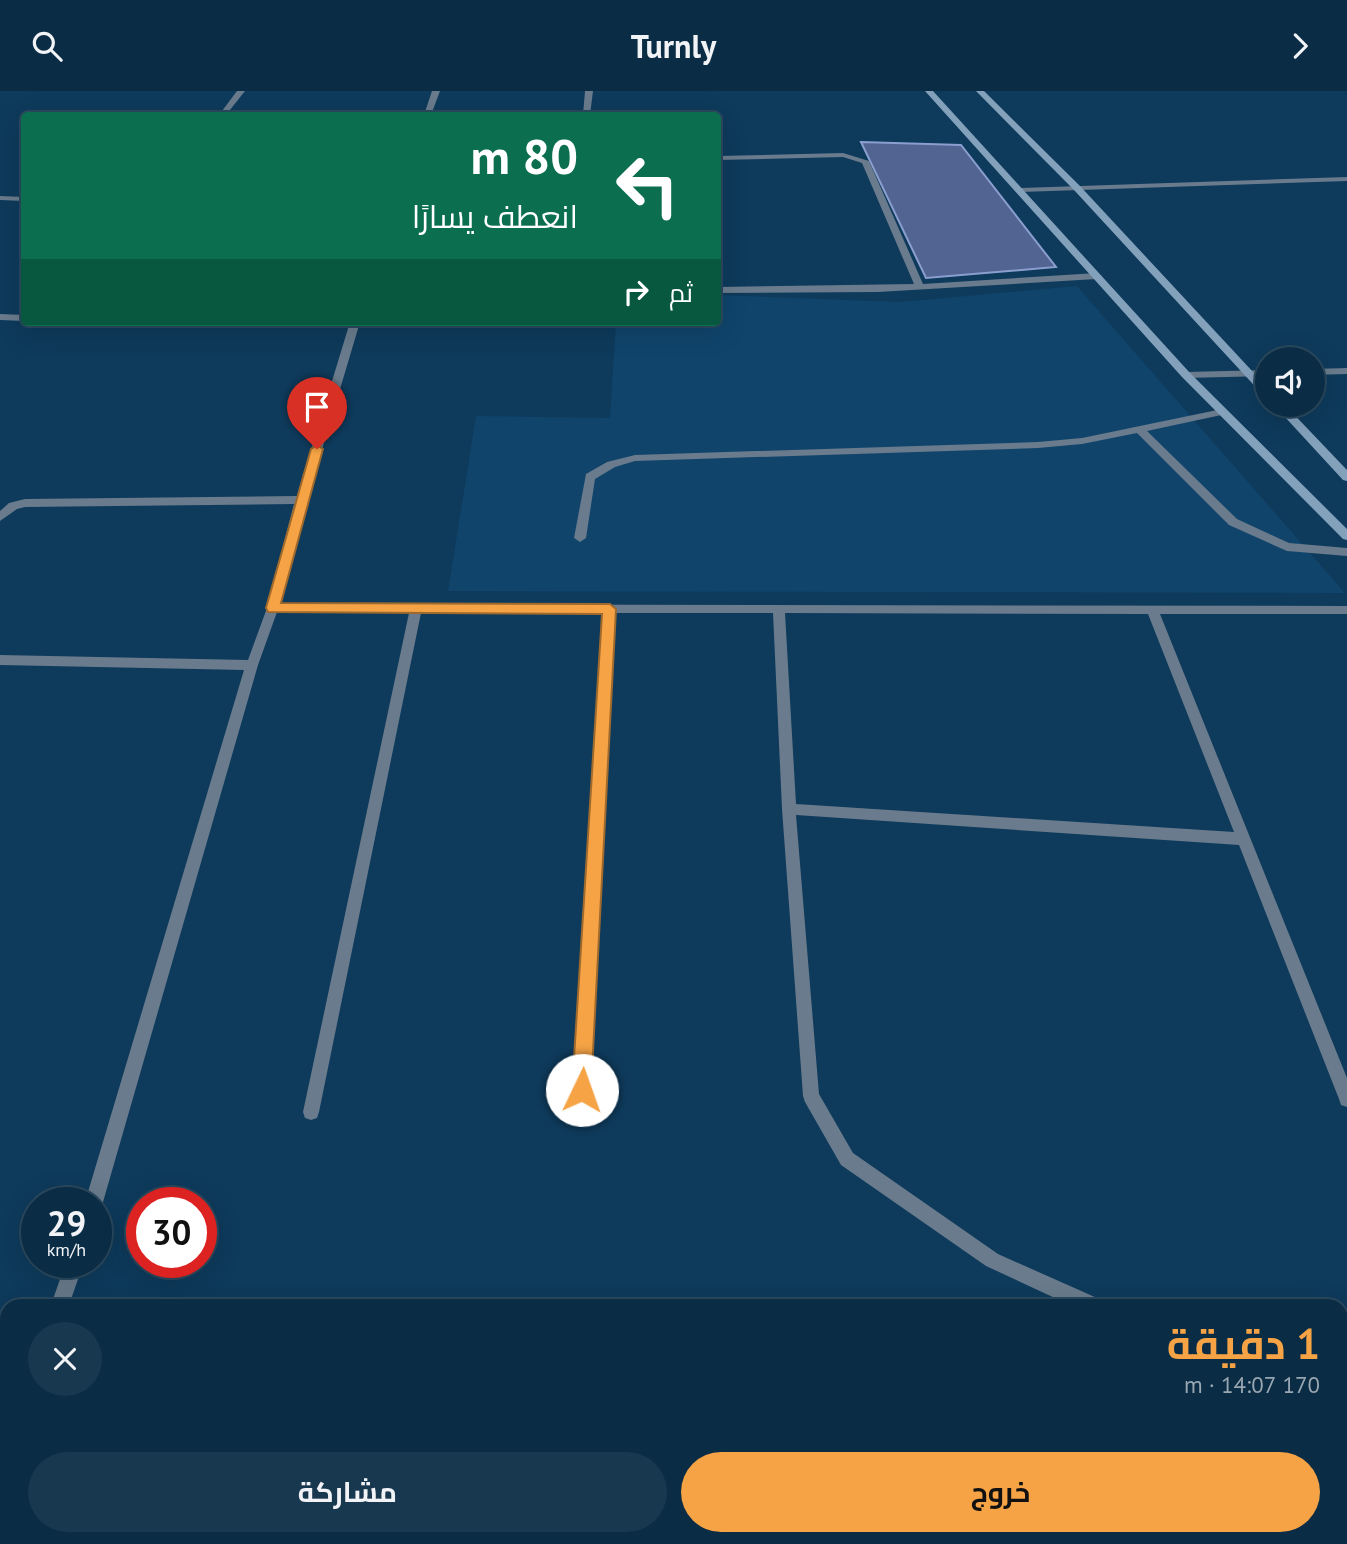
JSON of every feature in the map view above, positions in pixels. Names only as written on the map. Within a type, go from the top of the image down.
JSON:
[{"type":"main road","points":[[929,91],[1186,375],[1347,536]]},
{"type":"main road","points":[[980,91],[1077,188],[1255,380]]},
{"type":"main road","points":[[1290,417],[1347,477]]},
{"type":"street","points":[[224,112],[241,91]]},
{"type":"street","points":[[428,112],[436,91]]},
{"type":"street","points":[[586,112],[589,91]]},
{"type":"street","points":[[721,158],[843,155],[865,161],[920,287]]},
{"type":"street","points":[[1021,190],[1347,179]]},
{"type":"street","points":[[0,198],[21,199]]},
{"type":"street","points":[[721,290],[920,287],[1097,276]]},
{"type":"street","points":[[0,317],[21,319]]},
{"type":"street","points":[[98,1187],[251,665],[273,608],[301,500],[354,326]]},
{"type":"street","points":[[1325,372],[1347,371]]},
{"type":"street","points":[[1186,375],[1255,373]]},
{"type":"street","points":[[580,538],[590,477],[611,464],[635,458],[1038,445],[1082,441],[1222,412]]},
{"type":"street","points":[[1139,429],[1233,522],[1287,547],[1347,552]]},
{"type":"street","points":[[0,517],[13,506],[25,503],[301,500]]},
{"type":"street","points":[[273,608],[1347,610]]},
{"type":"street","points":[[311,1112],[416,608]]},
{"type":"street","points":[[582,1090],[610,609]]},
{"type":"street","points":[[779,609],[789,809],[811,1096],[847,1159],[992,1260],[1077,1299]]},
{"type":"street","points":[[1153,611],[1347,1099]]},
{"type":"street","points":[[0,660],[251,665]]},
{"type":"street","points":[[789,809],[1244,839]]},
{"type":"street","points":[[62,1299],[69,1278]]},
{"type":"shaded area","points":[[1077,286],[1345,593],[448,591],[476,416],[610,418],[616,326],[721,326],[721,295],[901,302]]},
{"type":"building","points":[[861,142],[961,145],[1056,267],[926,278]]},
{"type":"route","points":[[317,449],[273,608],[610,609],[582,1090]]}]
